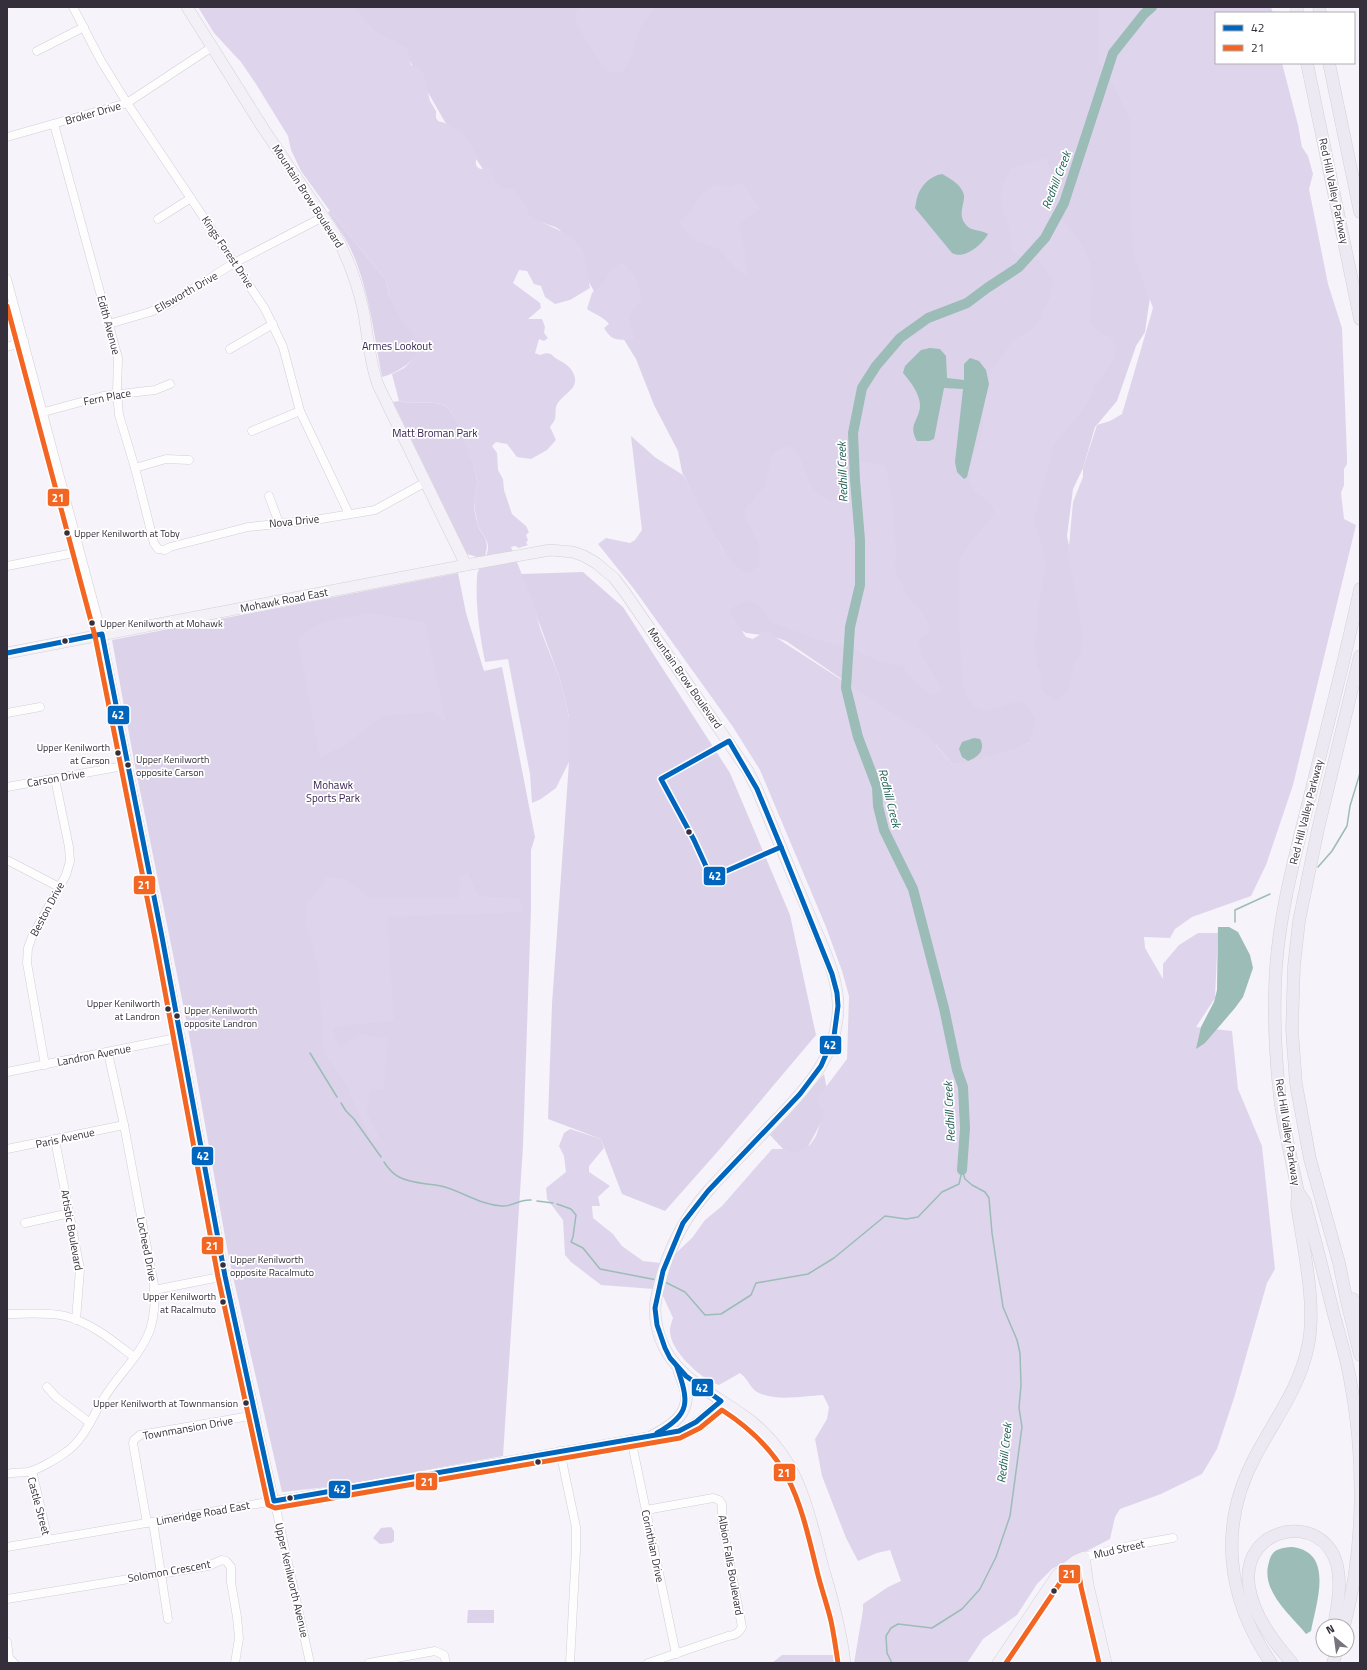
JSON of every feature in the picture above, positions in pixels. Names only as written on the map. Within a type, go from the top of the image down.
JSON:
[{"type":"highway","name":"Red Hill Valley Parkway","points":[[1307,64],[1360,319]]},
{"type":"highway","name":"Red Hill Valley Parkway","points":[[1329,64],[1360,212]]},
{"type":"highway","name":"Red Hill Valley Parkway","points":[[1346,1618],[1354,1574],[1359,1527],[1360,1474],[1357,1430],[1350,1379],[1334,1311],[1307,1208],[1298,1192],[1283,1118],[1276,1046],[1275,989],[1286,896],[1303,821],[1344,662],[1360,589]]},
{"type":"highway","name":"Red Hill Valley Parkway","points":[[1360,656],[1318,829],[1299,921],[1294,966],[1292,1030],[1296,1084],[1310,1159],[1339,1263],[1360,1355]]},
{"type":"highway","points":[[1271,1663],[1262,1649],[1240,1603],[1232,1556],[1232,1520],[1244,1478],[1291,1395],[1301,1370],[1308,1346],[1311,1308],[1297,1205],[1298,1192]]},
{"type":"highway","points":[[1339,1263],[1360,1319]]},
{"type":"highway","points":[[1292,1663],[1276,1643],[1256,1611],[1249,1586],[1249,1567],[1252,1558],[1261,1544],[1267,1539],[1281,1533],[1303,1532],[1317,1537],[1329,1549],[1335,1560],[1339,1573],[1335,1618]]},
{"type":"highway","points":[[1238,1592],[1245,1600],[1267,1642],[1284,1663]]},
{"type":"main road","name":"Mountain Brow Boulevard","points":[[187,7],[263,128],[341,246],[356,281],[363,310],[370,358],[376,379],[466,565],[550,550],[562,550],[584,556],[604,569],[624,591],[748,770],[813,924],[832,974],[837,993],[838,1006],[834,1036],[821,1066],[800,1094],[708,1191],[683,1223],[667,1259],[655,1308],[657,1325],[662,1340],[670,1358],[677,1367],[691,1381],[744,1415],[768,1437],[784,1456],[795,1476],[819,1546],[825,1573],[832,1593],[840,1626],[845,1663]]},
{"type":"main road","name":"Mohawk Road East","points":[[7,653],[466,565]]},
{"type":"main road","points":[[652,1436],[672,1423],[684,1410],[686,1391],[677,1367]]},
{"type":"main road","points":[[1084,1558],[1088,1585],[1106,1663]]},
{"type":"main road","name":"Mud Street","points":[[998,1663],[1046,1590],[1062,1570],[1084,1558]]},
{"type":"main road","points":[[1046,1590],[1058,1579],[1072,1573],[1078,1574],[1088,1585]]},
{"type":"street","name":"Kings Forest Drive","points":[[73,7],[127,103],[260,300],[284,347],[300,411],[349,514]]},
{"type":"street","points":[[38,51],[84,27]]},
{"type":"street","name":"Broker Drive","points":[[7,137],[127,103],[212,47]]},
{"type":"street","name":"Edith Avenue","points":[[54,124],[118,358],[119,415],[135,468],[154,543],[158,549]]},
{"type":"street","points":[[158,219],[191,198]]},
{"type":"street","name":"Ellsworth Drive","points":[[109,324],[150,312],[168,304],[235,263],[323,217]]},
{"type":"street","name":"Upper Kenilworth Avenue","points":[[7,279],[44,412],[79,552],[102,634],[182,1037],[225,1276],[310,1663]]},
{"type":"street","points":[[230,349],[273,324]]},
{"type":"street","points":[[7,347],[24,341]]},
{"type":"street","name":"Fern Place","points":[[44,412],[118,393],[155,390],[170,384]]},
{"type":"street","points":[[252,431],[300,411]]},
{"type":"street","points":[[135,468],[166,459],[189,460]]},
{"type":"street","name":"Nova Drive","points":[[158,549],[165,550],[170,547],[248,527],[315,520],[375,510],[426,482]]},
{"type":"street","points":[[268,496],[279,523]]},
{"type":"street","points":[[7,566],[79,552]]},
{"type":"street","points":[[7,713],[40,707]]},
{"type":"street","name":"Carson Drive","points":[[7,788],[129,765]]},
{"type":"street","name":"Beston Drive","points":[[45,1065],[28,970],[27,955],[32,937],[68,868],[70,854],[55,779]]},
{"type":"street","points":[[7,860],[59,887]]},
{"type":"street","name":"Landron Avenue","points":[[7,1072],[182,1037]]},
{"type":"street","name":"Locheed Drive","points":[[7,1474],[30,1472],[66,1452],[77,1443],[104,1398],[142,1346],[150,1329],[155,1307],[154,1290],[124,1125],[108,1052]]},
{"type":"street","name":"Paris Avenue","points":[[7,1149],[124,1125]]},
{"type":"street","name":"Artistic Boulevard","points":[[55,1140],[80,1269],[76,1320]]},
{"type":"street","points":[[25,1223],[70,1213]]},
{"type":"street","points":[[154,1290],[225,1276]]},
{"type":"street","points":[[7,1314],[51,1315],[76,1320],[90,1326],[134,1357]]},
{"type":"street","points":[[47,1387],[56,1397],[90,1423]]},
{"type":"street","name":"Limeridge Road East","points":[[7,1547],[679,1431],[698,1422],[721,1401]]},
{"type":"street","name":"Townmansion Drive","points":[[150,1523],[133,1443],[134,1440],[140,1435],[256,1415]]},
{"type":"street","name":"Corinthian Drive","points":[[631,1439],[676,1654]]},
{"type":"street","points":[[560,1451],[576,1527],[570,1663]]},
{"type":"street","name":"Castle Street","points":[[30,1472],[33,1475],[48,1540]]},
{"type":"street","name":"Albion Falls Boulevard","points":[[646,1510],[712,1498],[720,1500],[722,1504],[722,1522],[742,1627],[739,1632],[734,1635],[648,1663]]},
{"type":"street","points":[[150,1523],[161,1574],[168,1619]]},
{"type":"street","name":"Mud Street","points":[[1084,1558],[1133,1545],[1173,1538]]},
{"type":"street","name":"Solomon Crescent","points":[[7,1599],[208,1566],[222,1560],[229,1563],[231,1567],[238,1617],[239,1638],[235,1663]]},
{"type":"street","points":[[7,1642],[10,1658],[14,1663]]},
{"type":"street","points":[[369,1663],[435,1651],[444,1656],[446,1663]]},
{"type":"green space","points":[[316,7],[1148,7],[1150,297],[1145,332],[1136,346],[1117,401],[1095,427],[1083,468],[1073,489],[1067,536],[1082,608],[1088,666],[1039,737],[998,757],[969,763],[952,764],[936,745],[900,724],[871,704],[846,682],[786,641],[771,636],[746,633],[733,625],[720,599],[739,572],[707,524],[682,472],[678,451],[654,405],[636,359],[595,293],[560,230],[535,220],[527,215],[488,176],[462,139],[445,122],[410,61]]},
{"type":"green space","name":"Armes Lookout","points":[[330,211],[386,280],[389,295],[423,349],[405,366],[382,377],[363,282],[352,252],[328,212]]},
{"type":"green space","name":"Matt Broman Park","points":[[399,401],[444,405],[449,409],[460,427],[476,473],[477,482],[474,508],[478,527],[487,544],[485,556],[477,557],[467,554],[393,402]]},
{"type":"green space","points":[[583,572],[623,607],[730,773],[790,915],[816,1035],[719,1150],[665,1211],[622,1194],[601,1139],[548,1119],[552,1004],[569,762],[569,717],[560,679],[521,574]]},
{"type":"green space","name":"Mohawk Sports Park","points":[[458,573],[466,613],[484,671],[502,667],[535,837],[531,850],[531,909],[523,1146],[503,1456],[337,1486],[282,1492],[229,1259],[188,1029],[134,761],[112,640]]},
{"type":"green space","points":[[824,1074],[830,1106],[798,1165],[770,1135]]},
{"type":"green space","points":[[391,1527],[394,1531],[394,1541],[391,1543],[380,1544],[373,1538],[381,1528]]},
{"type":"green space","points":[[468,1610],[494,1610],[494,1623],[467,1623]]},
{"type":"shaded area","points":[[198,7],[353,7],[375,31],[407,48],[411,65],[418,67],[424,75],[430,101],[436,111],[436,118],[438,121],[448,124],[454,130],[457,128],[462,133],[475,152],[477,167],[481,169],[488,167],[491,168],[495,182],[502,188],[512,188],[526,205],[529,216],[571,236],[583,251],[590,288],[570,300],[555,304],[545,297],[541,286],[534,284],[527,271],[519,270],[513,283],[540,303],[541,308],[528,319],[542,319],[545,327],[544,333],[548,338],[544,341],[539,339],[535,353],[540,355],[546,353],[551,354],[568,366],[574,375],[574,386],[558,402],[555,419],[550,427],[556,440],[547,450],[531,459],[517,457],[507,444],[496,442],[492,446],[497,453],[498,470],[503,479],[504,490],[512,514],[526,526],[529,532],[526,535],[528,540],[526,543],[528,545],[519,548],[515,546],[511,547],[532,600],[541,631],[560,679],[569,717],[569,762],[556,788],[541,799],[532,803],[530,774],[508,659],[485,662],[478,620],[477,588],[479,569],[487,554],[488,546],[479,527],[475,508],[474,500],[477,479],[459,427],[449,409],[444,405],[399,401],[392,374],[404,368],[423,349],[396,311],[389,295],[386,280],[330,211],[301,171],[291,150],[288,136],[256,84],[241,62],[214,33]]},
{"type":"shaded area","points":[[579,7],[655,7],[642,25],[629,62],[621,73],[611,72],[602,66],[576,24],[576,12]]},
{"type":"shaded area","points":[[1098,7],[1271,7],[1273,12],[1215,12],[1215,64],[1282,64],[1302,147],[1308,156],[1313,174],[1309,189],[1328,284],[1342,328],[1347,464],[1344,469],[1344,485],[1341,493],[1344,519],[1356,525],[1293,785],[1266,865],[1251,896],[1192,917],[1175,929],[1170,938],[1144,937],[1145,948],[1163,979],[1163,964],[1179,945],[1198,933],[1218,933],[1215,998],[1196,1027],[1232,1031],[1238,1089],[1262,1146],[1275,1269],[1267,1283],[1234,1398],[1217,1449],[1202,1474],[1161,1494],[1120,1509],[1115,1517],[1110,1539],[1052,1569],[1037,1584],[1017,1615],[983,1639],[967,1663],[854,1663],[863,1604],[888,1587],[901,1581],[890,1550],[877,1553],[858,1561],[846,1538],[822,1476],[815,1439],[827,1419],[829,1407],[823,1395],[789,1398],[772,1397],[755,1391],[740,1373],[719,1385],[704,1377],[687,1363],[675,1346],[671,1338],[670,1330],[673,1318],[663,1296],[653,1289],[601,1285],[571,1262],[565,1255],[563,1220],[547,1199],[546,1188],[566,1172],[564,1156],[559,1146],[564,1133],[570,1129],[601,1139],[604,1148],[589,1166],[589,1172],[610,1186],[598,1197],[600,1206],[592,1206],[593,1218],[613,1234],[622,1246],[643,1261],[660,1263],[676,1253],[692,1238],[705,1220],[722,1206],[772,1149],[784,1149],[793,1153],[810,1145],[816,1136],[824,1112],[816,1100],[847,1059],[849,996],[842,971],[826,927],[760,770],[733,727],[634,589],[598,544],[606,538],[630,543],[635,540],[642,530],[631,436],[656,458],[683,475],[720,545],[734,565],[747,573],[760,566],[759,544],[744,515],[745,509],[766,485],[770,459],[775,451],[788,446],[793,450],[800,459],[813,489],[823,497],[839,503],[852,476],[853,461],[885,465],[891,491],[896,548],[895,571],[909,599],[922,612],[929,624],[930,632],[919,639],[920,652],[941,691],[933,695],[917,684],[902,666],[880,661],[844,646],[827,643],[771,622],[759,605],[748,601],[741,602],[729,610],[746,637],[753,639],[766,631],[927,735],[952,764],[979,759],[1029,743],[1036,721],[1025,703],[1019,701],[985,711],[975,707],[966,697],[962,679],[959,624],[959,559],[995,512],[990,503],[975,492],[969,481],[972,460],[980,442],[983,424],[983,398],[986,385],[994,367],[1014,340],[1035,327],[1041,318],[1044,307],[1050,299],[1053,280],[1039,261],[1013,254],[1009,227],[1001,204],[1001,190],[1011,168],[1046,158],[1054,176],[1055,200],[1061,220],[1076,235],[1090,261],[1092,290],[1090,318],[1092,325],[1100,333],[1109,336],[1116,346],[1115,357],[1096,384],[1088,402],[1080,414],[1054,444],[1034,520],[1044,555],[1045,568],[1039,604],[1035,645],[1037,667],[1041,672],[1041,689],[1054,701],[1067,693],[1074,662],[1081,654],[1082,633],[1079,610],[1068,557],[1073,502],[1083,477],[1083,468],[1097,425],[1110,421],[1122,414],[1153,308],[1132,250],[1130,119],[1115,88],[1099,62]]},
{"type":"shaded area","points":[[942,174],[953,180],[964,194],[962,218],[966,225],[971,229],[988,234],[982,243],[962,255],[952,253],[915,208],[920,189],[930,179]]},
{"type":"shaded area","points":[[715,184],[728,187],[738,184],[745,186],[760,209],[742,222],[739,229],[744,246],[747,277],[736,269],[717,248],[696,241],[678,222],[690,211],[699,196]]},
{"type":"shaded area","points":[[621,263],[630,269],[636,278],[642,300],[633,310],[629,319],[634,340],[620,340],[613,338],[604,328],[609,324],[602,317],[587,309],[592,293],[605,280],[608,273]]},
{"type":"shaded area","points":[[930,348],[940,349],[946,356],[947,378],[964,380],[964,364],[970,358],[979,361],[986,370],[989,384],[967,477],[964,479],[957,472],[955,462],[963,389],[944,388],[934,439],[929,441],[917,441],[914,436],[913,427],[919,412],[920,402],[914,388],[903,373],[905,366],[921,350]]},
{"type":"shaded area","points":[[369,613],[425,622],[446,722],[432,712],[383,716],[346,744],[320,757],[298,641],[304,633],[320,624],[340,618]]},
{"type":"shaded area","points":[[974,738],[980,739],[982,747],[978,755],[968,761],[962,757],[959,749],[962,742]]},
{"type":"shaded area","points":[[467,873],[479,896],[519,899],[523,912],[387,917],[394,1020],[332,1027],[340,1047],[362,1034],[388,1039],[384,1089],[371,1091],[366,1111],[379,1137],[372,1141],[343,1079],[324,1054],[318,965],[305,923],[307,904],[324,883],[325,876],[347,880],[370,898],[459,898],[461,876]]},
{"type":"shaded area","points":[[1218,927],[1229,927],[1238,932],[1250,955],[1253,968],[1243,997],[1205,1043],[1196,1049],[1201,1027],[1214,1002],[1217,990]]},
{"type":"shaded area","points":[[1292,1547],[1305,1551],[1314,1558],[1318,1568],[1320,1580],[1319,1593],[1311,1631],[1306,1634],[1278,1601],[1269,1583],[1267,1573],[1272,1554],[1277,1550]]},
{"type":"shaded area","points":[[782,1655],[837,1655],[838,1663],[772,1663]]},
{"type":"waterway","name":"Redhill Creek","points":[[962,1170],[965,1128],[963,1087],[957,1070],[944,1008],[913,889],[884,830],[878,806],[877,787],[858,737],[846,688],[850,627],[860,585],[860,540],[853,433],[862,388],[876,366],[900,338],[928,318],[967,303],[1019,267],[1045,238],[1064,203],[1113,53],[1144,14],[1152,7]]},
{"type":"waterway","points":[[1318,867],[1332,851],[1347,826],[1350,806],[1360,773]]},
{"type":"waterway","points":[[1235,922],[1235,910],[1270,894]]},
{"type":"waterway","points":[[310,1053],[337,1097]]},
{"type":"waterway","points":[[341,1103],[381,1157]]},
{"type":"waterway","points":[[384,1162],[393,1173],[404,1179],[449,1188],[486,1203],[505,1206],[531,1200]]},
{"type":"waterway","name":"Redhill Creek","points":[[892,1663],[887,1653],[886,1636],[891,1628],[898,1624],[932,1628],[962,1609],[980,1589],[996,1557],[1010,1516],[1022,1427],[1019,1408],[1021,1385],[1020,1353],[1017,1340],[1003,1307],[992,1233],[989,1198],[985,1192],[972,1185],[965,1179],[962,1170]]},
{"type":"waterway","points":[[665,1282],[685,1292],[705,1315],[721,1314],[751,1295],[756,1283],[808,1274],[834,1258],[885,1216],[906,1219],[918,1217],[942,1192],[959,1184],[962,1171]]},
{"type":"waterway","points":[[537,1201],[553,1203]]},
{"type":"waterway","points":[[557,1204],[571,1209],[576,1215],[571,1242],[583,1248],[600,1269],[657,1280]]},
{"type":"transit line","name":"21","points":[[7,306],[95,636],[155,938],[218,1277],[268,1505],[275,1508],[680,1438],[700,1428],[722,1410],[763,1443],[777,1461],[788,1479],[797,1499],[811,1545],[831,1621],[838,1663]]},
{"type":"transit line","name":"42","points":[[7,653],[102,634],[162,937],[225,1276],[274,1501],[679,1431],[696,1422],[721,1401],[686,1376],[670,1358],[657,1325],[655,1308],[663,1271],[683,1223],[708,1191],[800,1094],[821,1066],[834,1036],[838,1006],[837,993],[832,974],[781,847]]},
{"type":"transit line","name":"42","points":[[729,741],[757,789],[781,847],[715,876],[710,875],[694,840],[661,779],[729,741]]},
{"type":"transit line","name":"42","points":[[657,1433],[676,1420],[684,1406],[684,1389],[677,1367]]},
{"type":"transit line","name":"21","points":[[1006,1663],[1062,1580],[1078,1567],[1081,1587],[1099,1663]]},
{"type":"place","name":"Upper Kenilworth at Toby","points":[[67,533]]},
{"type":"place","name":"Upper Kenilworth at Mohawk","points":[[92,623]]},
{"type":"place","name":"Upper Kenilworth at Carson","points":[[118,753]]},
{"type":"place","name":"Upper Kenilworth opposite Carson","points":[[128,765]]},
{"type":"place","name":"Upper Kenilworth at Landron","points":[[168,1009]]},
{"type":"place","name":"Upper Kenilworth opposite Landron","points":[[177,1016]]},
{"type":"place","name":"Upper Kenilworth opposite Racalmuto","points":[[223,1265]]},
{"type":"place","name":"Upper Kenilworth at Racalmuto","points":[[223,1302]]},
{"type":"place","name":"Upper Kenilworth at Townmansion","points":[[246,1403]]}]
